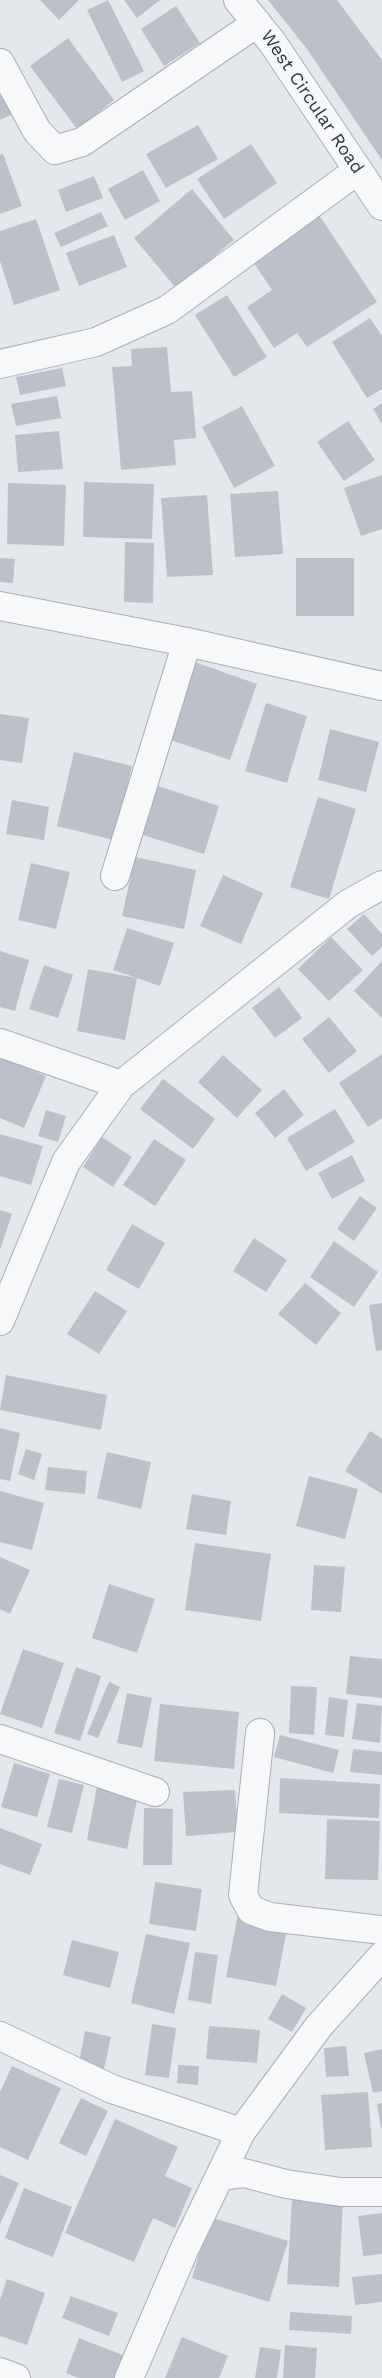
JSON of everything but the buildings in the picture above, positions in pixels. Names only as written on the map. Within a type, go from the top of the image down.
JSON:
[{"type":"street","name":"West Circular Road","points":[[238,0],[272,42],[382,206]]},
{"type":"street","points":[[0,65],[37,132],[55,150],[82,142],[257,23]]},
{"type":"street","points":[[0,364],[96,342],[167,310],[358,170]]},
{"type":"street","points":[[0,606],[187,642],[382,686]]},
{"type":"street","points":[[115,876],[187,642]]},
{"type":"street","points":[[0,1321],[66,1162],[121,1085],[348,904],[382,885]]},
{"type":"street","points":[[0,1043],[121,1085]]},
{"type":"street","points":[[260,1732],[243,1895],[251,1910],[270,1916],[382,1930]]},
{"type":"street","points":[[0,1739],[155,1792]]},
{"type":"street","points":[[128,2378],[185,2248],[241,2132],[319,2026],[382,1956]]},
{"type":"street","points":[[0,2036],[112,2089],[241,2132]]},
{"type":"street","points":[[220,2176],[244,2173],[286,2184],[341,2192],[382,2192]]},
{"type":"street","points":[[0,2372],[16,2378]]}]
